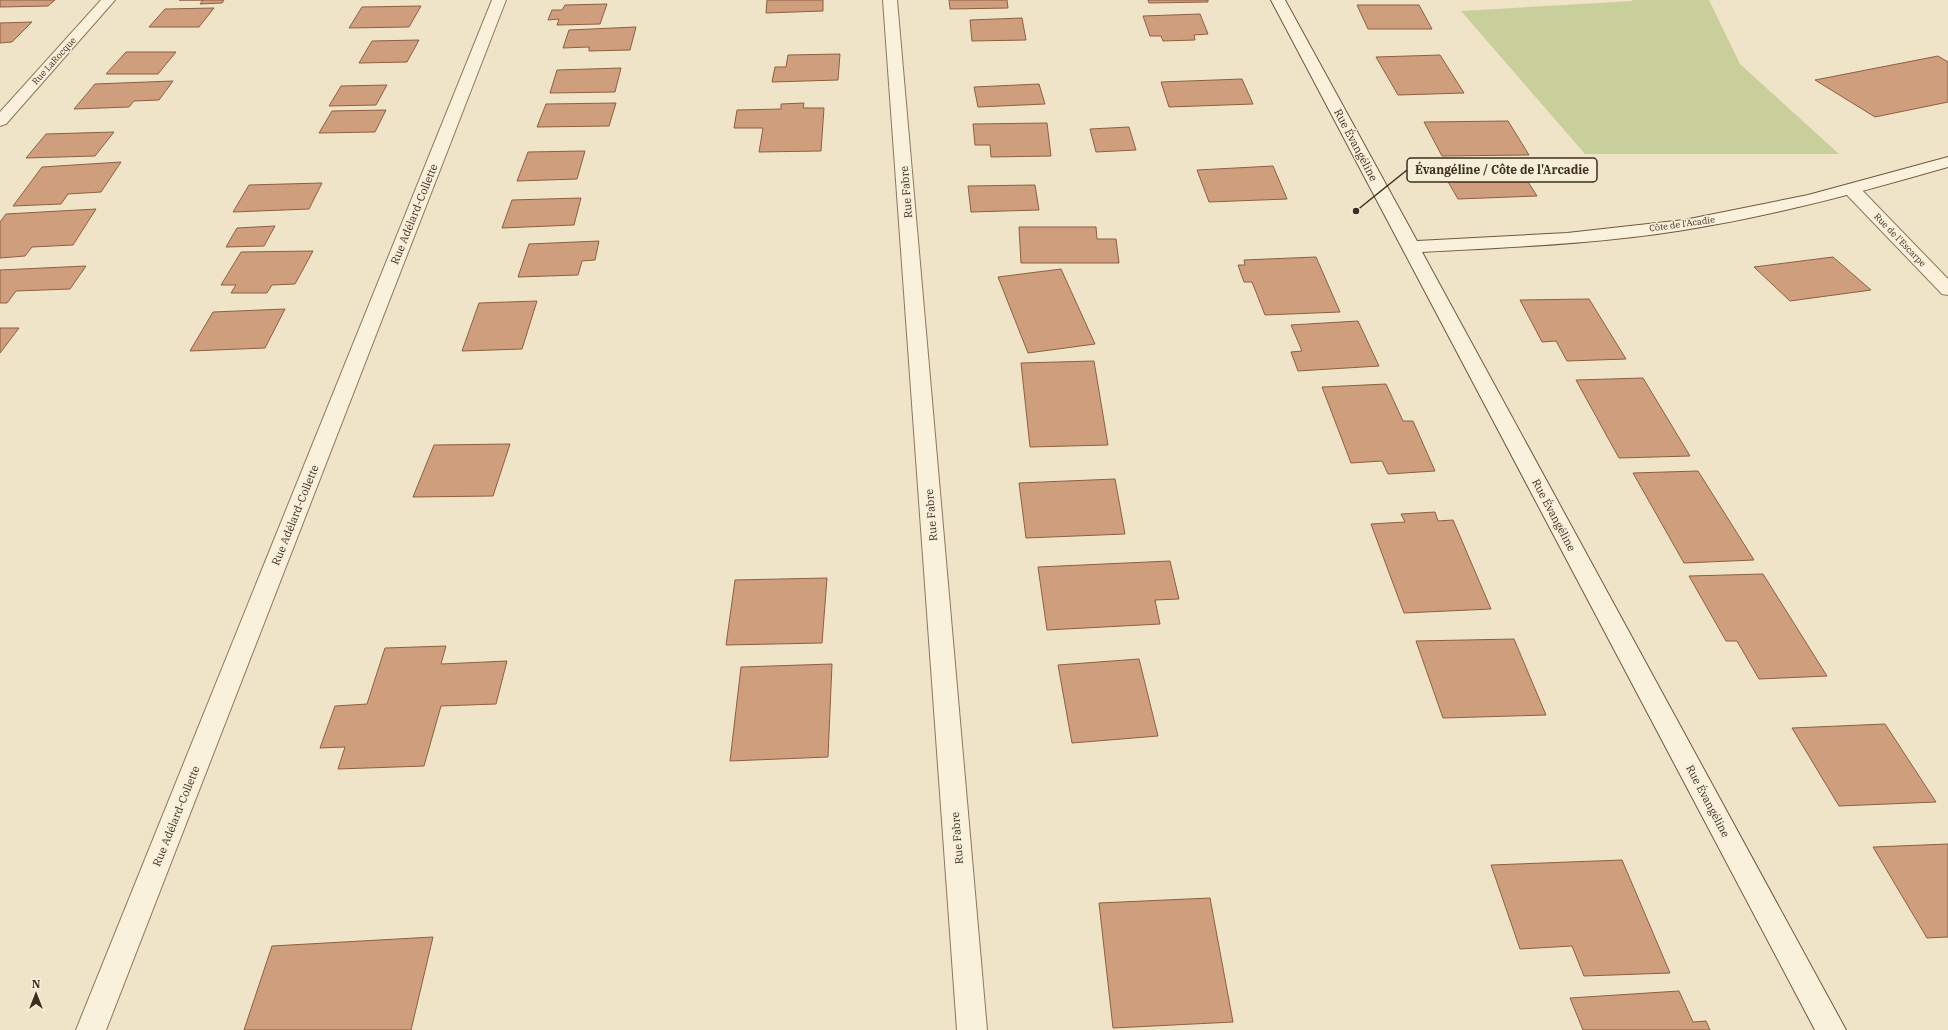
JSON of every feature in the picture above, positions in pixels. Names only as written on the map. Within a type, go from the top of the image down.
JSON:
[{"type":"street","name":"Rue LaRocque","points":[[0,121],[108,0]]},
{"type":"street","name":"Rue Adélard-Collette","points":[[91,1030],[499,0]]},
{"type":"street","name":"Rue Fabre","points":[[890,0],[972,1030]]},
{"type":"street","name":"Rue Évangéline","points":[[1278,0],[1831,1030]]},
{"type":"street","name":"Côte de l'Acadie","points":[[1410,247],[1633,231],[1722,218],[1852,190],[1948,162]]},
{"type":"street","name":"Rue de l'Escarpe","points":[[1852,190],[1948,290]]},
{"type":"green space","points":[[1632,0],[1709,0],[1740,64],[1839,154],[1585,154],[1461,11],[1633,1]]},
{"type":"building","points":[[0,0],[55,0],[48,6],[0,7]]},
{"type":"building","points":[[203,0],[224,0],[222,3],[200,4]]},
{"type":"building","points":[[767,0],[823,0],[823,11],[766,13]]},
{"type":"building","points":[[949,0],[1007,0],[1008,8],[950,9]]},
{"type":"building","points":[[1148,0],[1208,0],[1208,2],[1149,3]]},
{"type":"building","points":[[607,4],[600,24],[557,25],[559,19],[548,20],[552,10],[562,10],[565,5]]},
{"type":"building","points":[[1357,5],[1419,5],[1432,29],[1368,29]]},
{"type":"building","points":[[421,6],[409,27],[349,28],[362,7]]},
{"type":"building","points":[[214,8],[199,27],[149,27],[165,9]]},
{"type":"building","points":[[1200,14],[1208,34],[1194,35],[1195,40],[1163,41],[1161,36],[1150,36],[1143,16]]},
{"type":"building","points":[[1022,18],[1026,40],[972,41],[970,20]]},
{"type":"building","points":[[32,22],[12,42],[0,43],[0,23]]},
{"type":"building","points":[[636,27],[630,50],[589,51],[589,47],[563,48],[569,30]]},
{"type":"building","points":[[419,40],[407,62],[359,63],[372,41]]},
{"type":"building","points":[[126,52],[176,52],[158,74],[106,74]]},
{"type":"building","points":[[840,54],[838,80],[772,82],[775,67],[786,67],[788,55]]},
{"type":"building","points":[[1440,55],[1464,93],[1398,95],[1376,57]]},
{"type":"building","points":[[1938,56],[1948,62],[1948,102],[1875,117],[1815,80]]},
{"type":"building","points":[[621,68],[615,92],[550,93],[557,70]]},
{"type":"building","points":[[1242,79],[1253,104],[1169,107],[1161,82]]},
{"type":"building","points":[[173,81],[159,100],[134,101],[129,107],[74,109],[95,84]]},
{"type":"building","points":[[1039,84],[1045,104],[978,107],[974,87]]},
{"type":"building","points":[[387,85],[376,105],[329,106],[341,86]]},
{"type":"building","points":[[616,103],[609,126],[537,127],[546,104]]},
{"type":"building","points":[[804,103],[803,108],[824,108],[821,151],[759,152],[763,128],[734,128],[737,110],[781,109],[781,104]]},
{"type":"building","points":[[386,110],[375,132],[319,133],[332,111]]},
{"type":"building","points":[[1508,121],[1529,155],[1442,156],[1424,122]]},
{"type":"building","points":[[1047,123],[1051,156],[991,157],[990,145],[975,145],[973,124]]},
{"type":"building","points":[[1129,127],[1136,150],[1096,152],[1090,129]]},
{"type":"building","points":[[114,132],[95,156],[26,158],[46,134]]},
{"type":"building","points":[[585,151],[577,179],[517,181],[528,152]]},
{"type":"building","points":[[121,162],[101,192],[68,194],[61,204],[13,206],[42,167]]},
{"type":"building","points":[[1516,163],[1537,196],[1458,199],[1439,166]]},
{"type":"building","points":[[1273,166],[1287,199],[1209,202],[1197,170]]},
{"type":"building","points":[[322,183],[309,209],[233,212],[249,185]]},
{"type":"building","points":[[1035,185],[1039,210],[971,212],[968,186]]},
{"type":"building","points":[[581,198],[574,225],[502,228],[512,200]]},
{"type":"building","points":[[96,209],[73,245],[32,247],[25,256],[0,258],[0,222],[6,214]]},
{"type":"building","points":[[275,226],[264,246],[226,247],[237,228]]},
{"type":"building","points":[[1019,227],[1096,227],[1097,239],[1116,239],[1119,263],[1021,263]]},
{"type":"building","points":[[599,241],[595,260],[582,261],[578,275],[518,277],[529,244]]},
{"type":"building","points":[[313,251],[295,284],[272,285],[267,293],[231,293],[236,285],[221,285],[241,252]]},
{"type":"building","points":[[1316,257],[1340,312],[1265,315],[1252,282],[1244,282],[1238,265],[1245,265],[1244,260]]},
{"type":"building","points":[[1833,257],[1871,290],[1790,301],[1754,267]]},
{"type":"building","points":[[86,266],[70,289],[16,291],[7,303],[0,303],[0,270]]},
{"type":"building","points":[[1061,269],[1095,344],[1028,353],[998,277]]},
{"type":"building","points":[[1589,299],[1626,359],[1567,361],[1556,341],[1542,342],[1520,300]]},
{"type":"building","points":[[537,301],[522,349],[462,351],[479,303]]},
{"type":"building","points":[[285,309],[265,348],[190,351],[213,312]]},
{"type":"building","points":[[1358,321],[1379,366],[1298,371],[1291,352],[1302,351],[1291,325]]},
{"type":"building","points":[[0,328],[19,328],[0,353]]},
{"type":"building","points":[[1094,361],[1108,445],[1030,447],[1021,363]]},
{"type":"building","points":[[1643,378],[1690,456],[1619,458],[1576,380]]},
{"type":"building","points":[[1386,384],[1403,421],[1413,421],[1435,471],[1388,474],[1382,461],[1351,463],[1322,387]]},
{"type":"building","points":[[510,444],[493,496],[413,497],[434,445]]},
{"type":"building","points":[[1698,471],[1754,560],[1684,563],[1633,473]]},
{"type":"building","points":[[1115,479],[1125,534],[1026,538],[1019,483]]},
{"type":"building","points":[[1435,512],[1438,521],[1453,520],[1491,609],[1404,613],[1371,524],[1405,522],[1401,514]]},
{"type":"building","points":[[1170,561],[1179,599],[1155,600],[1160,624],[1047,630],[1038,567]]},
{"type":"building","points":[[1763,574],[1827,676],[1759,679],[1737,641],[1726,641],[1689,576]]},
{"type":"building","points":[[827,578],[822,643],[726,645],[735,580]]},
{"type":"building","points":[[1514,639],[1546,715],[1443,718],[1416,641]]},
{"type":"building","points":[[446,646],[441,664],[507,661],[496,704],[441,706],[424,766],[338,769],[345,747],[320,748],[335,706],[367,704],[385,648]]},
{"type":"building","points":[[1139,659],[1158,736],[1072,743],[1058,665]]},
{"type":"building","points":[[832,664],[828,757],[730,761],[741,667]]},
{"type":"building","points":[[1885,724],[1936,802],[1839,806],[1792,728]]},
{"type":"building","points":[[1948,844],[1948,937],[1927,938],[1873,847]]},
{"type":"building","points":[[1622,860],[1670,973],[1584,976],[1572,946],[1520,949],[1491,865]]},
{"type":"building","points":[[1210,898],[1233,1022],[1113,1028],[1099,903]]},
{"type":"building","points":[[433,937],[411,1030],[244,1030],[272,946]]},
{"type":"building","points":[[1679,991],[1693,1022],[1706,1021],[1710,1030],[1583,1030],[1570,998]]},
{"type":"place","name":"Évangéline / Côte de l'Arcadie","points":[[1356,211]]}]
